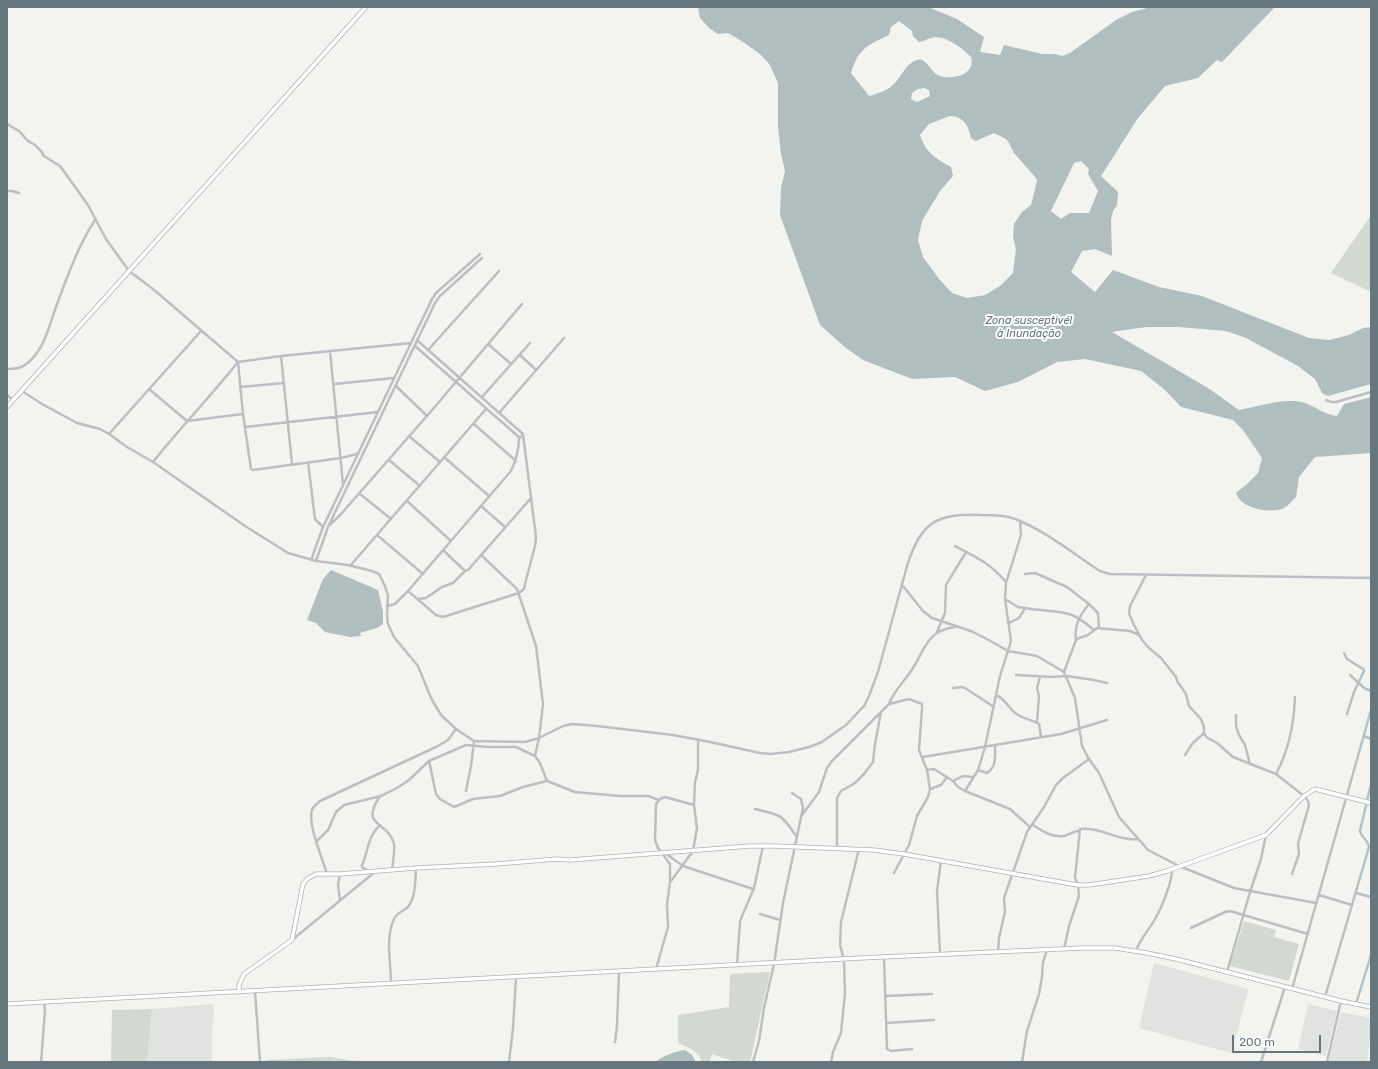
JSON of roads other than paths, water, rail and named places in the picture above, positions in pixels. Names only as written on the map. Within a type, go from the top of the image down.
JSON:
[{"type":"main road","points":[[7,406],[366,7]]},
{"type":"main road","points":[[239,992],[239,985],[244,974],[292,940],[303,884],[316,874],[340,874],[556,859],[570,860],[763,846],[859,849],[904,854],[1012,874],[1089,885],[1149,876],[1266,835],[1304,796],[1316,789],[1371,803]]},
{"type":"main road","points":[[7,1004],[998,952],[1110,948],[1136,951],[1176,959],[1341,1002],[1371,1007]]},
{"type":"street","points":[[7,124],[19,131],[47,158],[60,166],[88,205],[106,239],[129,271],[153,289],[238,362],[249,467],[251,469],[253,470],[342,458],[357,454]]},
{"type":"street","points":[[7,191],[19,193]]},
{"type":"street","points":[[7,369],[20,368],[24,366],[41,346],[77,252],[85,235],[95,220]]},
{"type":"street","points":[[311,560],[324,527],[357,454],[432,299],[436,293],[480,254]]},
{"type":"street","points":[[316,561],[328,527],[435,303],[440,296],[482,258]]},
{"type":"street","points":[[428,350],[498,271]]},
{"type":"street","points":[[328,527],[360,494],[522,304]]},
{"type":"street","points":[[109,434],[201,330]]},
{"type":"street","points":[[499,413],[564,338]]},
{"type":"street","points":[[408,591],[436,615],[443,617],[519,592],[526,584],[536,542],[523,434],[418,341]]},
{"type":"street","points":[[153,462],[176,433],[238,362],[281,356],[411,343]]},
{"type":"street","points":[[482,397],[530,343]]},
{"type":"street","points":[[488,344],[511,364]]},
{"type":"street","points":[[415,346],[523,440]]},
{"type":"street","points":[[330,351],[342,458],[343,485]]},
{"type":"street","points":[[520,355],[536,370]]},
{"type":"street","points":[[281,356],[292,464]]},
{"type":"street","points":[[334,384],[394,378]]},
{"type":"street","points":[[240,387],[284,382]]},
{"type":"street","points":[[396,386],[427,416]]},
{"type":"street","points":[[149,389],[187,421],[243,414]]},
{"type":"street","points":[[22,391],[42,404],[78,423],[100,429],[109,434],[127,447],[153,462],[257,534],[288,553],[311,560],[350,566],[379,574],[388,596],[387,616],[391,632],[418,666],[431,698],[441,715],[456,730],[474,741],[525,742],[539,738],[563,726],[572,724],[698,740],[771,754],[789,752],[822,742],[835,734],[856,716],[864,706],[869,696],[878,672],[907,566],[915,543],[928,527],[938,520],[956,515],[969,514],[1010,517],[1036,528],[1100,571],[1110,574],[1371,578]]},
{"type":"street","points":[[1326,400],[1328,402],[1336,402],[1371,392]]},
{"type":"street","points":[[7,395],[13,400]]},
{"type":"street","points":[[350,566],[486,409]]},
{"type":"street","points":[[245,427],[378,412]]},
{"type":"street","points":[[474,424],[516,461]]},
{"type":"street","points":[[387,606],[395,604],[408,591],[511,471],[516,461],[519,448],[519,438],[523,434]]},
{"type":"street","points":[[409,436],[440,462]]},
{"type":"street","points":[[444,457],[489,496]]},
{"type":"street","points":[[389,460],[420,486]]},
{"type":"street","points":[[308,462],[314,519],[324,527]]},
{"type":"street","points":[[360,494],[391,519]]},
{"type":"street","points":[[418,599],[426,598],[442,587],[453,583],[465,571],[468,570],[531,498]]},
{"type":"street","points":[[407,501],[451,541]]},
{"type":"street","points":[[481,506],[505,527]]},
{"type":"street","points":[[965,791],[978,770],[1011,641],[1005,599],[1006,583],[1021,534],[1020,521]]},
{"type":"street","points":[[378,535],[423,574]]},
{"type":"street","points":[[955,546],[981,559],[991,566],[1006,583]]},
{"type":"street","points":[[443,550],[465,571]]},
{"type":"street","points":[[801,816],[819,792],[827,768],[832,761],[889,704],[892,696],[912,670],[936,633],[945,613],[946,585],[966,552]]},
{"type":"street","points":[[481,555],[519,592],[536,646],[543,704],[539,738],[535,756]]},
{"type":"street","points":[[1025,574],[1036,573],[1050,581],[1061,584],[1089,604],[1098,614],[1099,628]]},
{"type":"street","points":[[1146,575],[1130,606],[1129,613],[1132,623],[1149,648],[1161,658],[1176,677],[1186,694],[1189,706],[1201,719],[1206,737],[1217,743],[1232,757],[1276,774],[1304,796],[1308,801],[1309,805],[1298,844],[1299,854],[1292,874]]},
{"type":"street","points":[[902,586],[923,611],[932,618],[985,638],[1008,651],[1036,656],[1064,672],[1067,676],[1075,698],[1082,746],[1101,777],[1116,814],[1148,850],[1179,866],[1234,888],[1316,904]]},
{"type":"street","points":[[1005,599],[1018,607],[1072,615],[1094,630]]},
{"type":"street","points":[[1064,672],[1076,640],[1075,635],[1078,618],[1089,604]]},
{"type":"street","points":[[1009,623],[1019,618],[1025,608]]},
{"type":"street","points":[[936,633],[946,628],[955,627]]},
{"type":"street","points":[[1076,640],[1099,628],[1130,631],[1139,635]]},
{"type":"street","points":[[1344,653],[1347,659],[1363,669],[1364,673],[1358,681],[1347,714]]},
{"type":"street","points":[[1350,675],[1364,688],[1371,691]]},
{"type":"street","points":[[1016,676],[1067,676],[1107,683]]},
{"type":"street","points":[[1040,677],[1037,688],[1039,696],[1037,722],[1039,724],[1041,737]]},
{"type":"street","points":[[953,688],[965,688],[994,707]]},
{"type":"street","points":[[996,695],[1004,700],[1018,716],[1037,722]]},
{"type":"street","points":[[1276,774],[1285,753],[1292,728],[1295,697]]},
{"type":"street","points":[[889,704],[909,699],[922,704],[919,750],[927,770],[930,789],[928,796],[917,816],[910,843],[894,873]]},
{"type":"street","points":[[1292,989],[1371,710]]},
{"type":"street","points":[[837,848],[838,794],[854,783],[874,762],[875,744],[881,712]]},
{"type":"street","points":[[1236,715],[1237,730],[1245,745],[1250,764]]},
{"type":"street","points":[[923,757],[1061,734],[1107,720]]},
{"type":"street","points":[[327,874],[316,842],[311,818],[312,810],[320,801],[436,747],[448,740],[456,730]]},
{"type":"street","points":[[1185,755],[1192,744],[1204,733]]},
{"type":"street","points":[[1364,736],[1371,739]]},
{"type":"street","points":[[670,882],[693,851],[697,828],[694,805],[695,782],[698,770],[698,740]]},
{"type":"street","points":[[466,791],[474,741]]},
{"type":"street","points":[[316,842],[328,830],[336,812],[339,809],[351,803],[381,796],[403,784],[429,761],[466,745],[516,747],[535,756],[540,763],[546,781]]},
{"type":"street","points":[[978,770],[987,773],[993,768],[995,761],[994,745]]},
{"type":"street","points":[[998,952],[999,938],[1005,912],[1004,898],[1023,841],[1056,785],[1089,759]]},
{"type":"street","points":[[429,761],[436,794],[440,799],[454,807],[473,799],[500,796],[523,787],[546,781],[575,792],[620,796],[648,796],[658,800],[665,797],[694,805]]},
{"type":"street","points":[[927,770],[934,769],[953,781],[958,787],[965,791],[1010,809],[1032,826],[1045,833],[1063,836],[1082,829],[1099,831],[1129,839],[1138,839]]},
{"type":"street","points":[[953,781],[963,776],[973,777]]},
{"type":"street","points":[[930,789],[941,785],[947,777]]},
{"type":"street","points":[[1325,997],[1369,846],[1360,834],[1360,831],[1371,784]]},
{"type":"street","points":[[753,1062],[759,1041],[774,964],[780,920],[803,804],[801,799],[792,793]]},
{"type":"street","points":[[381,796],[374,806],[372,813],[373,818],[385,830],[394,843],[392,870]]},
{"type":"street","points":[[658,800],[656,804],[656,840],[658,848],[683,866],[753,889]]},
{"type":"street","points":[[755,809],[776,813],[782,816],[797,837]]},
{"type":"street","points":[[368,871],[362,867],[362,865],[370,838],[380,825]]},
{"type":"street","points":[[1064,949],[1068,926],[1079,896],[1078,884],[1075,878],[1079,831]]},
{"type":"street","points":[[1226,972],[1261,859],[1266,835]]},
{"type":"street","points":[[737,966],[740,921],[753,889],[763,846]]},
{"type":"street","points":[[831,1062],[843,1023],[846,988],[844,960],[840,945],[841,922],[859,849]]},
{"type":"street","points":[[656,970],[668,927],[667,904],[670,882],[670,864],[664,853]]},
{"type":"street","points":[[940,955],[937,891],[941,861]]},
{"type":"street","points":[[391,984],[389,933],[394,916],[406,908],[412,898],[415,889],[416,868]]},
{"type":"street","points":[[1136,951],[1158,914],[1171,881],[1172,869]]},
{"type":"street","points":[[292,940],[377,871]]},
{"type":"street","points":[[340,874],[338,884],[340,901]]},
{"type":"street","points":[[1356,893],[1371,897]]},
{"type":"street","points":[[1319,895],[1352,905]]},
{"type":"street","points":[[1190,928],[1230,911],[1308,934]]},
{"type":"street","points":[[760,914],[780,920]]},
{"type":"street","points":[[1022,1062],[1027,1031],[1038,994],[1042,977],[1043,962],[1047,950]]},
{"type":"street","points":[[1356,1005],[1371,955]]},
{"type":"street","points":[[884,958],[887,1049],[891,1051],[912,1050]]},
{"type":"street","points":[[615,1042],[619,972]]},
{"type":"street","points":[[509,1062],[513,1029],[516,977]]},
{"type":"street","points":[[1261,1062],[1285,988]]},
{"type":"street","points":[[255,991],[260,1062]]},
{"type":"street","points":[[885,996],[932,994]]},
{"type":"street","points":[[41,1062],[45,1011],[44,1002]]},
{"type":"street","points":[[1327,1062],[1341,1002]]},
{"type":"street","points":[[886,1023],[934,1020]]},
{"type":"water","name":"Zona susceptivél à Inundação","points":[[698,7],[928,7],[957,19],[984,37],[980,52],[1000,55],[1004,45],[1042,54],[1055,54],[1062,56],[1070,53],[1116,20],[1132,12],[1151,7],[1275,7],[1222,62],[1217,60],[1198,78],[1165,86],[1138,118],[1101,176],[1118,192],[1117,205],[1113,211],[1111,220],[1112,256],[1095,249],[1082,251],[1071,272],[1095,292],[1113,270],[1159,287],[1202,296],[1309,338],[1329,340],[1349,335],[1363,328],[1371,327],[1371,384],[1328,396],[1322,393],[1315,379],[1298,366],[1246,338],[1226,331],[1179,327],[1146,327],[1112,332],[1208,388],[1239,410],[1272,403],[1297,401],[1305,403],[1325,413],[1337,416],[1344,404],[1371,397],[1371,453],[1315,457],[1299,477],[1296,497],[1286,507],[1276,510],[1262,510],[1244,503],[1236,493],[1258,473],[1262,458],[1243,430],[1233,420],[1181,407],[1165,390],[1141,371],[1085,359],[1057,362],[1018,382],[985,391],[955,377],[912,379],[863,360],[846,348],[820,325],[780,215],[781,188],[785,171],[781,154],[778,127],[778,83],[770,65],[760,54],[743,42],[728,33],[718,34],[709,28],[700,18]],"holes":[[[899,21],[912,31],[913,36],[919,42],[935,37],[940,37],[950,41],[971,57],[972,62],[969,70],[955,77],[945,77],[936,74],[923,60],[917,60],[910,64],[897,81],[889,88],[883,92],[869,96],[851,73],[860,53],[869,45],[889,35],[891,27]],[[924,88],[929,90],[930,96],[917,102],[911,99],[912,93],[918,89]],[[950,116],[955,116],[965,123],[971,138],[976,141],[994,133],[1006,139],[1014,153],[1037,181],[1031,205],[1022,212],[1014,224],[1013,237],[1016,249],[1013,273],[1000,286],[985,295],[967,298],[952,293],[923,257],[918,240],[922,221],[940,191],[953,176],[951,167],[932,154],[922,141],[920,135],[929,124]],[[1081,161],[1089,169],[1088,174],[1098,191],[1089,213],[1070,213],[1061,219],[1051,211],[1074,163]]]},
{"type":"water","points":[[331,570],[378,590],[383,612],[383,624],[377,628],[360,633],[361,636],[350,637],[325,632],[316,623],[307,620],[323,579]]},
{"type":"water","points":[[685,1050],[692,1055],[696,1062],[655,1062],[669,1054]]}]
